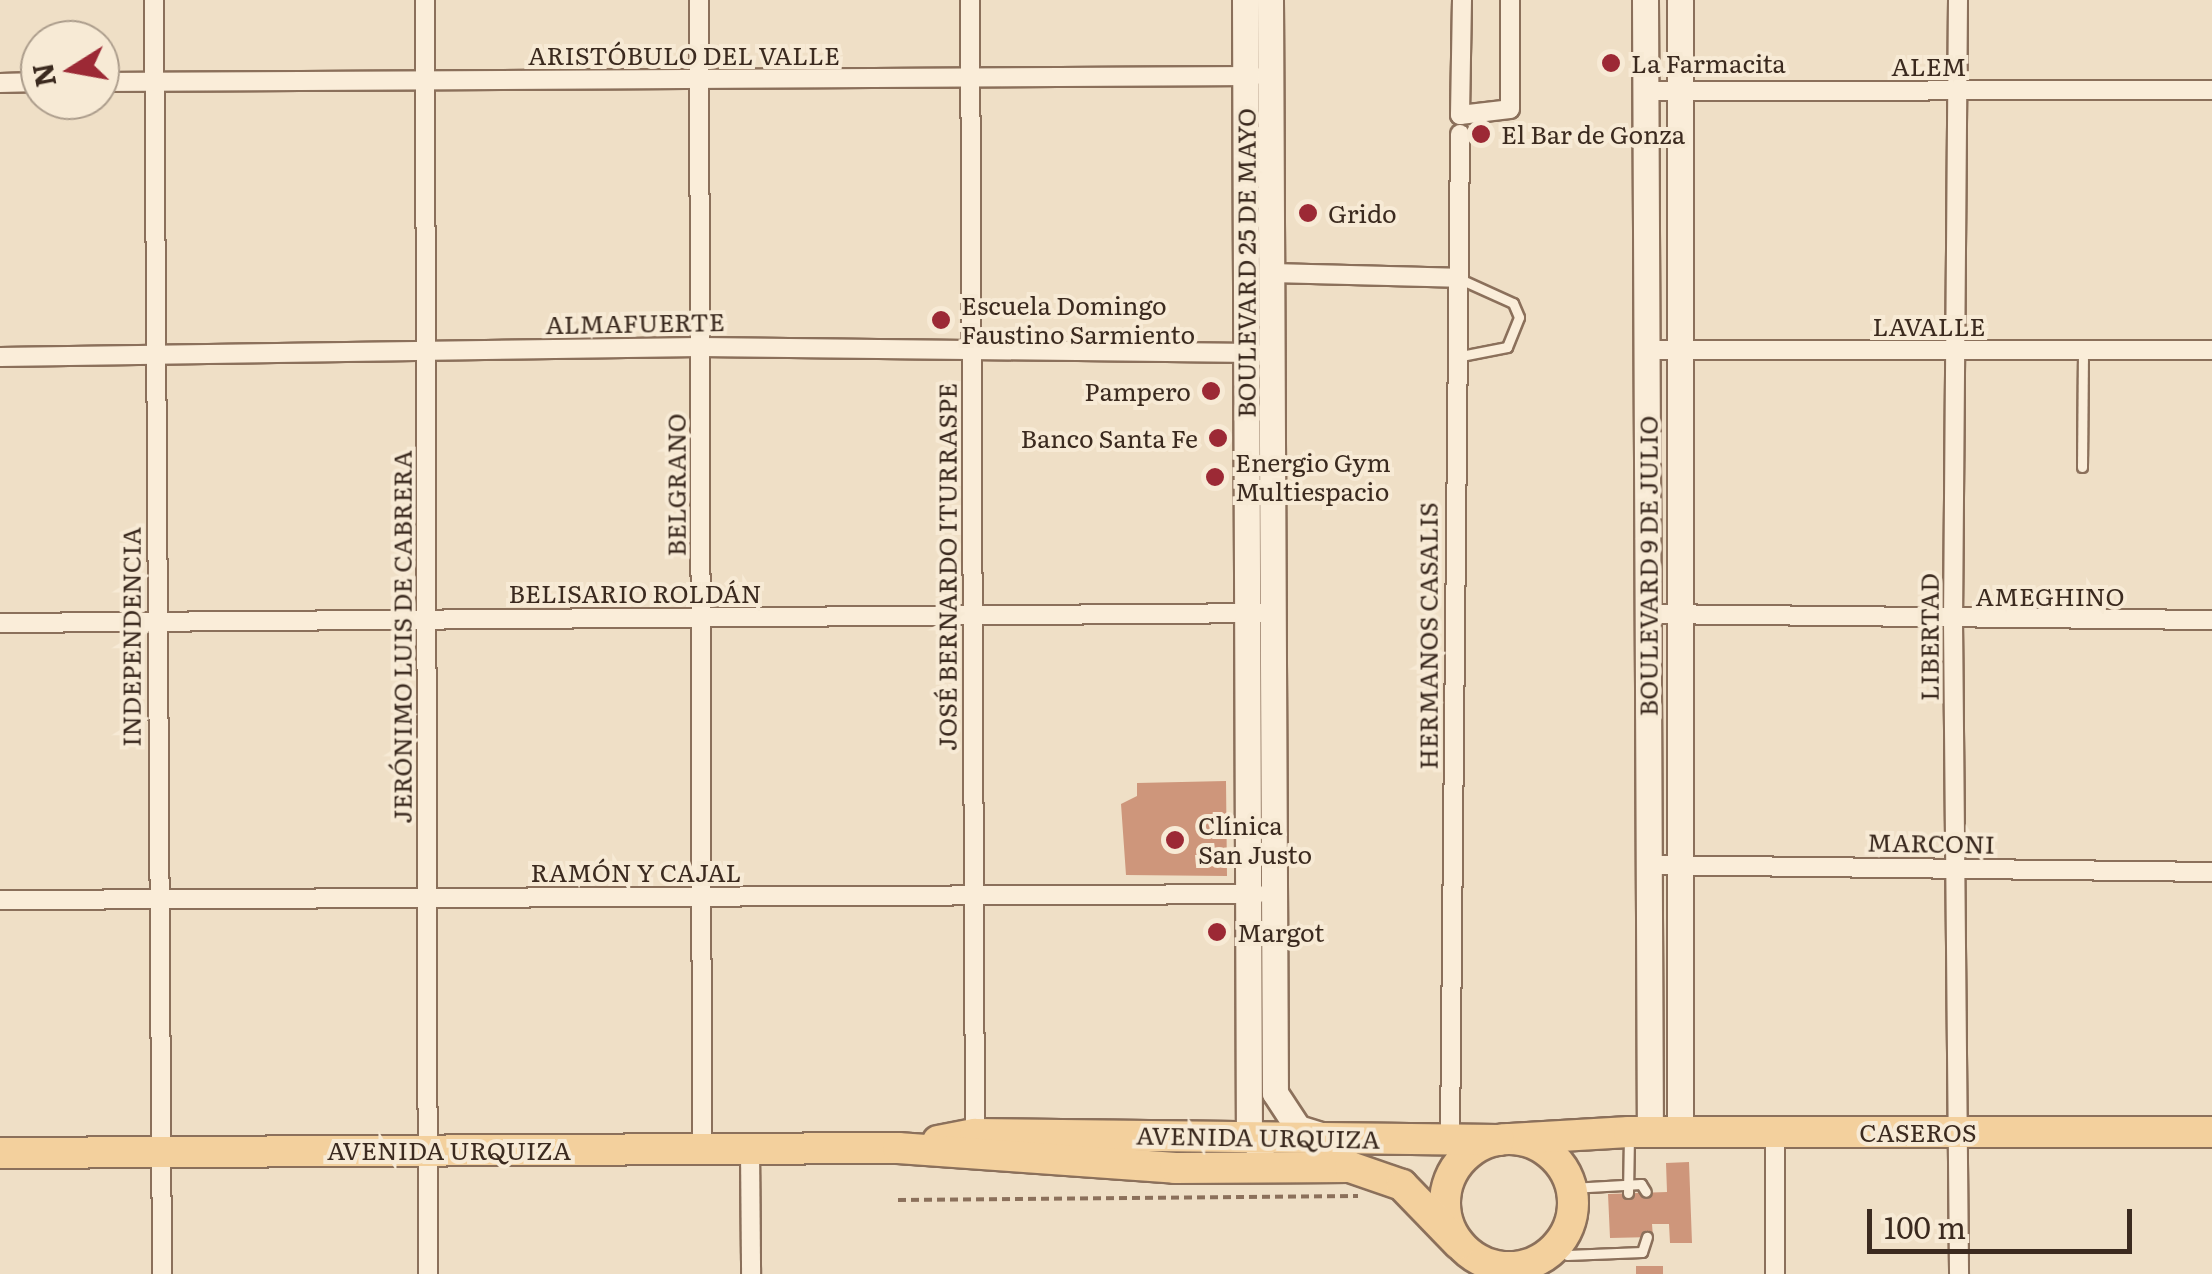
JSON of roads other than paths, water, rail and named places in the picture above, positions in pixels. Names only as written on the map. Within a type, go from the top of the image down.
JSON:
[{"type":"main road","name":"BOULEVARD 25 DE MAYO","points":[[1245,0],[1257,76],[1271,272],[1258,354]]},
{"type":"main road","name":"BOULEVARD 25 DE MAYO","points":[[1249,1137],[1260,894],[1257,76],[1270,0]]},
{"type":"main road","name":"BOULEVARD 9 DE JULIO","points":[[1645,0],[1650,865],[1646,1132]]},
{"type":"main road","name":"BOULEVARD 9 DE JULIO","points":[[1646,1132],[1682,864],[1680,0]]},
{"type":"main road","name":"BOULEVARD 25 DE MAYO","points":[[1260,894],[1275,1093],[1298,1128],[1333,1139]]},
{"type":"main road","name":"CASEROS","points":[[1570,1185],[1582,1154],[1646,1132]]},
{"type":"main road","name":"CASEROS","points":[[1504,1139],[1646,1132],[2212,1132]]},
{"type":"main road","name":"AVENIDA URQUIZA","points":[[898,1148],[975,1134],[1504,1139]]},
{"type":"main road","points":[[1249,1137],[1270,1153],[1350,1168]]},
{"type":"main road","points":[[1504,1139],[1547,1152],[1570,1185],[1567,1253],[1549,1254],[1522,1266],[1492,1266],[1470,1257],[1446,1216],[1447,1185],[1471,1151],[1504,1139]]},
{"type":"main road","name":"AVENIDA URQUIZA","points":[[0,1153],[898,1148],[1150,1166],[1350,1168],[1402,1185],[1470,1257]]},
{"type":"street","name":"INDEPENDENCIA","points":[[154,0],[162,1274]]},
{"type":"street","name":"JERÓNIMO LUIS DE CABRERA","points":[[425,0],[428,1274]]},
{"type":"street","name":"BELGRANO","points":[[699,0],[702,1150]]},
{"type":"street","name":"JOSÉ BERNARDO ITURRASPE","points":[[970,0],[975,1134]]},
{"type":"street","name":"HERMANOS CASALIS","points":[[1450,1139],[1455,357],[1462,0]]},
{"type":"street","points":[[1460,125],[1507,114],[1510,0]]},
{"type":"street","name":"LIBERTAD","points":[[1958,0],[1953,622],[1961,1132],[1958,1274]]},
{"type":"street","name":"ARISTÓBULO DEL VALLE","points":[[120,82],[1257,76]]},
{"type":"street","name":"ALEM","points":[[1646,91],[2212,90]]},
{"type":"street","points":[[1271,272],[1457,278]]},
{"type":"street","name":"ALMAFUERTE","points":[[0,356],[700,347],[1258,354]]},
{"type":"street","name":"LAVALLE","points":[[1646,350],[2212,350]]},
{"type":"street","name":"BELISARIO ROLDÁN","points":[[0,623],[1260,613]]},
{"type":"street","name":"AMEGHINO","points":[[1648,614],[1953,622],[2212,620]]},
{"type":"street","name":"MARCONI","points":[[1650,865],[2212,872]]},
{"type":"street","name":"RAMÓN Y CAJAL","points":[[0,900],[1260,894]]},
{"type":"street","points":[[1774,1132],[1775,1274]]},
{"type":"street","points":[[750,1149],[751,1274]]},
{"type":"lane","points":[[1455,357],[1508,347],[1520,317],[1513,303],[1457,278]]},
{"type":"lane","points":[[2082,467],[2083,351]]},
{"type":"lane","points":[[1628,1189],[1646,1132]]},
{"type":"lane","points":[[1570,1185],[1611,1190],[1644,1185],[1646,1192]]},
{"type":"lane","points":[[1567,1253],[1646,1250],[1647,1237]]},
{"type":"lane","points":[[1612,1238],[1613,1253]]},
{"type":"lane","points":[[1629,1238],[1629,1252]]},
{"type":"place","name":"La Farmacita","points":[[1611,63]]},
{"type":"place","name":"El Bar de Gonza","points":[[1481,134]]},
{"type":"place","name":"Grido","points":[[1308,213]]},
{"type":"place","name":"Escuela Domingo Faustino Sarmiento","points":[[941,320]]},
{"type":"place","name":"Pampero","points":[[1211,391]]},
{"type":"place","name":"Banco Santa Fe","points":[[1218,438]]},
{"type":"place","name":"Energio Gym Multiespacio","points":[[1215,477]]},
{"type":"place","name":"Clínica San Justo","points":[[1175,840]]},
{"type":"place","name":"Margot","points":[[1217,932]]}]
